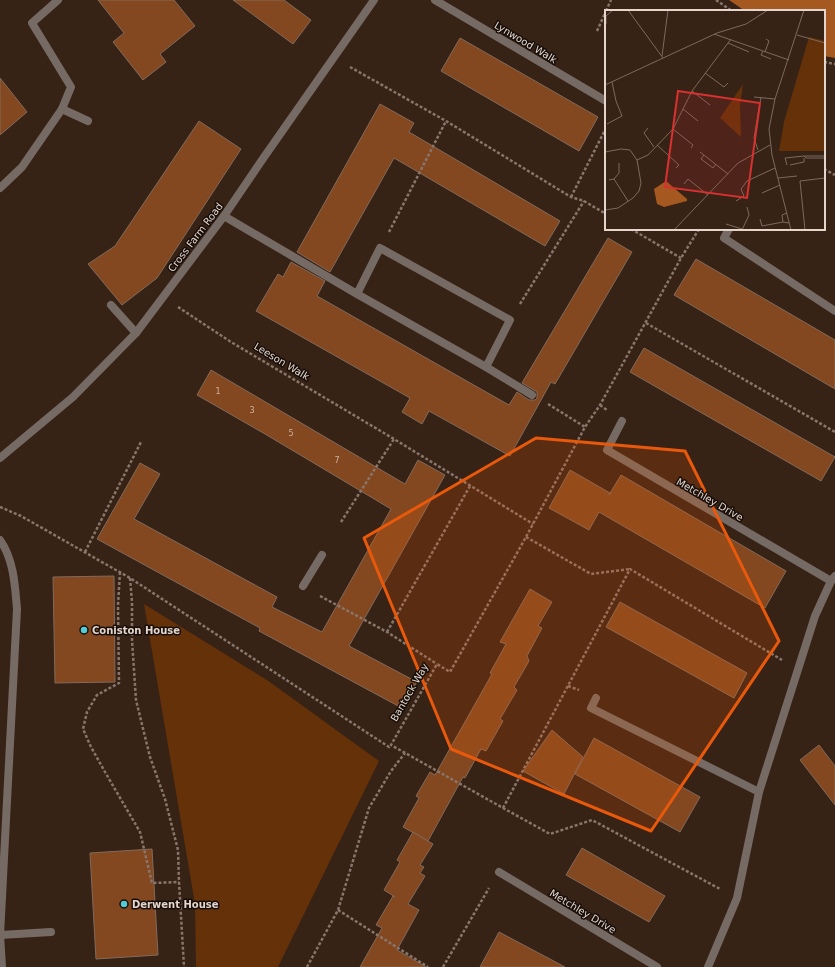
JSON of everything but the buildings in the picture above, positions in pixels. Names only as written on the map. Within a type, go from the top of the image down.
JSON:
[{"type":"street","points":[[0,188],[22,167],[62,109],[71,87],[32,23],[58,0]]},
{"type":"street","name":"Cross Farm Road","points":[[0,458],[73,397],[136,333],[224,216],[374,0]]},
{"type":"street","name":"Lynwood Walk","points":[[435,0],[605,100]]},
{"type":"street","points":[[62,109],[88,121]]},
{"type":"street","points":[[224,216],[532,395]]},
{"type":"street","points":[[728,230],[724,238],[835,311]]},
{"type":"street","points":[[357,294],[380,248],[510,320],[486,367]]},
{"type":"street","points":[[111,304],[136,333]]},
{"type":"street","name":"Metchley Drive","points":[[622,421],[607,450],[833,579],[815,616],[759,792],[737,898],[708,967]]},
{"type":"street","points":[[0,540],[6,548],[14,576],[17,609],[0,935],[2,967]]},
{"type":"street","points":[[303,586],[322,555]]},
{"type":"street","points":[[596,698],[591,708],[759,792]]},
{"type":"street","name":"Metchley Drive","points":[[499,872],[657,967]]},
{"type":"street","points":[[0,935],[51,932]]},
{"type":"path","points":[[606,10],[611,0]]},
{"type":"path","points":[[716,0],[731,10]]},
{"type":"path","points":[[597,31],[605,13]]},
{"type":"path","points":[[334,58],[446,121],[571,197],[584,201],[605,213]]},
{"type":"path","points":[[825,62],[835,64]]},
{"type":"path","points":[[380,248],[446,121]]},
{"type":"path","points":[[571,197],[605,130]]},
{"type":"path","points":[[825,170],[835,175]]},
{"type":"path","points":[[510,320],[584,201]]},
{"type":"path","points":[[634,230],[681,258]]},
{"type":"path","name":"Bantock Way","points":[[391,745],[437,664],[450,672],[526,537],[585,427],[600,405],[681,258],[698,230]]},
{"type":"path","name":"Leeson Walk","points":[[162,297],[230,342],[394,439],[533,524]]},
{"type":"path","points":[[646,323],[835,432]]},
{"type":"path","points":[[532,395],[585,427]]},
{"type":"path","points":[[342,522],[394,439]]},
{"type":"path","points":[[85,552],[141,442]]},
{"type":"path","points":[[387,632],[470,486]]},
{"type":"path","points":[[0,507],[21,516],[130,578],[389,747],[391,745],[550,834],[592,820],[737,898]]},
{"type":"path","points":[[526,537],[591,574],[630,569],[798,670]]},
{"type":"path","points":[[503,808],[630,569]]},
{"type":"path","points":[[120,572],[118,605],[119,683],[97,695],[87,712],[83,729],[91,747],[140,832],[152,883],[179,882]]},
{"type":"path","points":[[130,578],[136,700],[150,757],[165,799],[178,850],[184,967]]},
{"type":"path","points":[[303,586],[387,632],[437,664]]},
{"type":"path","points":[[307,967],[338,910],[369,808],[391,771],[405,753]]},
{"type":"path","points":[[443,967],[499,872]]},
{"type":"path","points":[[338,910],[428,967]]},
{"type":"highlighted area","points":[[536,438],[685,451],[779,641],[651,831],[451,749],[364,538]]},
{"type":"shaded area","points":[[729,0],[835,0],[835,58],[825,56],[825,10],[744,10]]},
{"type":"shaded area","points":[[144,604],[267,680],[379,761],[278,967],[196,967],[195,904]]},
{"type":"place","name":"Coniston House","points":[[84,630]]},
{"type":"place","name":"Derwent House","points":[[124,904]]}]
